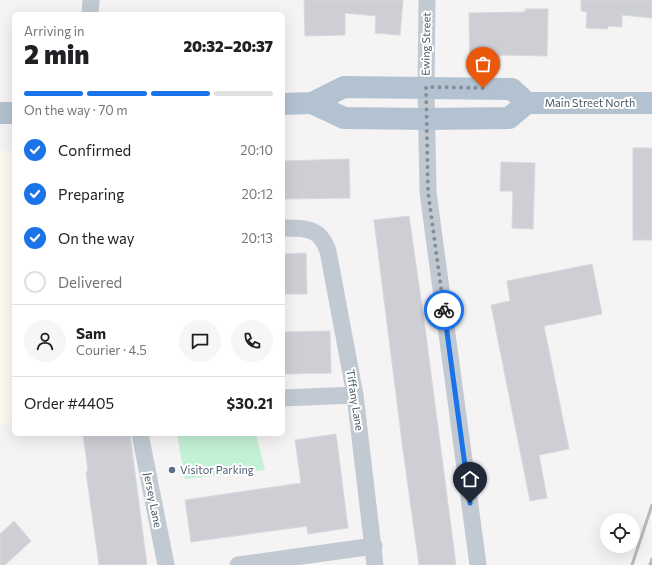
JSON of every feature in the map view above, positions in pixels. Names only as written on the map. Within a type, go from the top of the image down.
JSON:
[{"type":"main road","points":[[285,104],[312,103],[344,87],[512,88],[527,103],[509,118],[427,119],[344,118],[312,103]]},
{"type":"main road","name":"Main Street North","points":[[527,103],[652,103]]},
{"type":"main road","points":[[0,113],[12,113]]},
{"type":"street","points":[[90,12],[91,0]]},
{"type":"street","name":"Ewing Street","points":[[427,0],[426,87],[428,192],[478,565]]},
{"type":"street","name":"Tiffany Lane","points":[[285,228],[302,228],[310,230],[317,233],[326,243],[355,394],[374,546],[375,565]]},
{"type":"street","points":[[285,398],[355,394]]},
{"type":"street","name":"Jersey Lane","points":[[140,436],[166,565]]},
{"type":"street","points":[[238,565],[374,546]]},
{"type":"shaded area","points":[[0,151],[12,151],[12,422],[0,424]]},
{"type":"green space","points":[[177,436],[256,436],[265,470],[185,479]]},
{"type":"building","points":[[304,0],[403,0],[400,35],[375,33],[376,16],[345,13],[345,35],[305,36]]},
{"type":"building","points":[[581,0],[652,0],[652,18],[622,15],[622,27],[608,26],[608,29],[586,28],[587,12],[581,11]]},
{"type":"building","points":[[525,9],[548,9],[547,56],[500,55],[500,70],[470,70],[469,13],[525,12]]},
{"type":"building","points":[[633,148],[652,148],[652,240],[633,240]]},
{"type":"building","points":[[349,159],[350,198],[285,199],[285,161]]},
{"type":"building","points":[[501,162],[535,163],[533,229],[512,228],[513,191],[500,191]]},
{"type":"building","points":[[409,216],[456,565],[419,565],[403,450],[374,220]]},
{"type":"building","points":[[306,253],[307,294],[285,294],[285,254]]},
{"type":"building","points":[[592,264],[602,314],[544,326],[569,449],[539,455],[547,498],[530,501],[491,305],[510,301],[507,281]]},
{"type":"building","points":[[330,331],[331,373],[285,374],[285,332]]},
{"type":"building","points":[[336,434],[348,528],[308,534],[307,526],[191,542],[185,500],[301,483],[295,440]]},
{"type":"building","points":[[83,436],[130,436],[147,565],[99,565],[86,472],[88,471]]},
{"type":"building","points":[[14,521],[31,541],[5,565],[0,565],[0,534]]},
{"type":"railway","points":[[632,565],[652,505]]},
{"type":"railway","points":[[650,565],[652,559]]},
{"type":"way so far","points":[[444,310],[428,192],[426,87],[483,88]]},
{"type":"place","name":"Visitor Parking","points":[[172,470]]},
{"type":"route","points":[[444,310],[470,503]]}]
